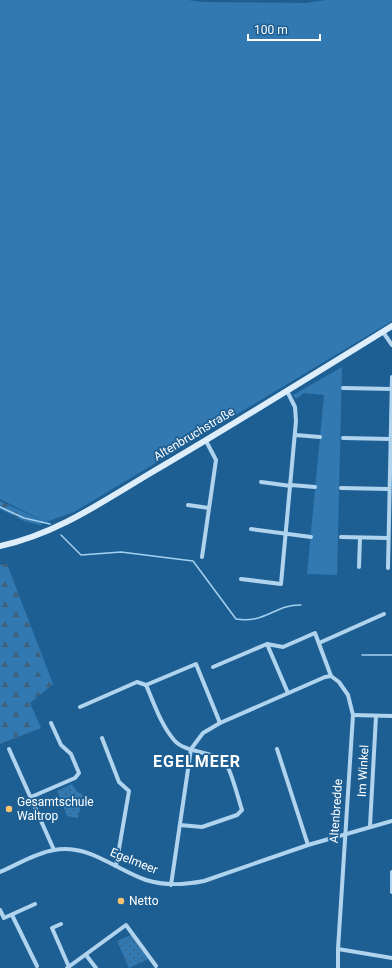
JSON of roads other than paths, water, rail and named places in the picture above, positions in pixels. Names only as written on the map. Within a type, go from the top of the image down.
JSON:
[{"type":"street","name":"Altenbruchstraße","points":[[0,546],[36,536],[64,524],[206,441],[392,326]]},
{"type":"street","points":[[383,332],[392,345]]},
{"type":"street","points":[[388,568],[392,377]]},
{"type":"street","points":[[343,388],[392,389]]},
{"type":"street","points":[[241,579],[281,584],[287,534],[295,435],[295,407],[287,391]]},
{"type":"street","points":[[295,435],[320,438]]},
{"type":"street","points":[[343,438],[390,439]]},
{"type":"street","points":[[202,557],[216,460],[206,441]]},
{"type":"street","points":[[261,482],[291,486],[315,487]]},
{"type":"street","points":[[341,488],[389,489]]},
{"type":"street","points":[[188,504],[209,508]]},
{"type":"street","points":[[251,529],[311,537]]},
{"type":"street","points":[[341,537],[388,538]]},
{"type":"street","points":[[359,567],[360,538]]},
{"type":"street","points":[[319,642],[384,614]]},
{"type":"street","points":[[171,885],[191,750],[203,733],[220,723],[325,677],[331,676],[315,633],[283,647],[267,644],[212,667]]},
{"type":"street","points":[[267,644],[288,693]]},
{"type":"street","points":[[80,707],[137,682],[146,685],[196,664],[220,723]]},
{"type":"street","name":"Altenbredde","points":[[331,676],[339,682],[348,695],[353,715],[344,833],[338,968]]},
{"type":"street","points":[[146,685],[174,741],[191,750],[219,760],[226,765],[242,810],[237,815],[202,827],[180,825]]},
{"type":"street","points":[[353,715],[392,715]]},
{"type":"street","name":"Im Winkel","points":[[370,826],[376,716]]},
{"type":"street","points":[[31,797],[75,778],[79,773],[71,754],[61,745],[51,723]]},
{"type":"street","points":[[102,738],[119,782],[129,791],[116,866]]},
{"type":"street","points":[[9,748],[54,850]]},
{"type":"street","points":[[276,749],[308,845]]},
{"type":"street","name":"Egelmeer","points":[[0,872],[34,856],[54,850],[88,853],[145,880],[171,885],[204,881],[344,833],[392,821]]},
{"type":"street","points":[[392,872],[392,892]]},
{"type":"street","points":[[0,910],[4,918],[35,904]]},
{"type":"street","points":[[12,915],[37,966]]},
{"type":"street","points":[[60,924],[52,928],[68,967],[126,925],[156,966]]},
{"type":"street","points":[[338,949],[392,958]]},
{"type":"street","points":[[86,955],[96,968]]},
{"type":"waterway","points":[[0,507],[24,518],[50,524]]},
{"type":"waterway","points":[[61,535],[81,555],[121,552],[193,561],[236,619],[255,619],[263,617],[284,607],[301,605]]},
{"type":"waterway","points":[[362,655],[392,655]]},
{"type":"place","name":"Gesamtschule Waltrop","points":[[9,809]]},
{"type":"place","name":"Netto","points":[[121,901]]},
{"type":"district","name":"EGELMEER","points":[[197,761]]}]
